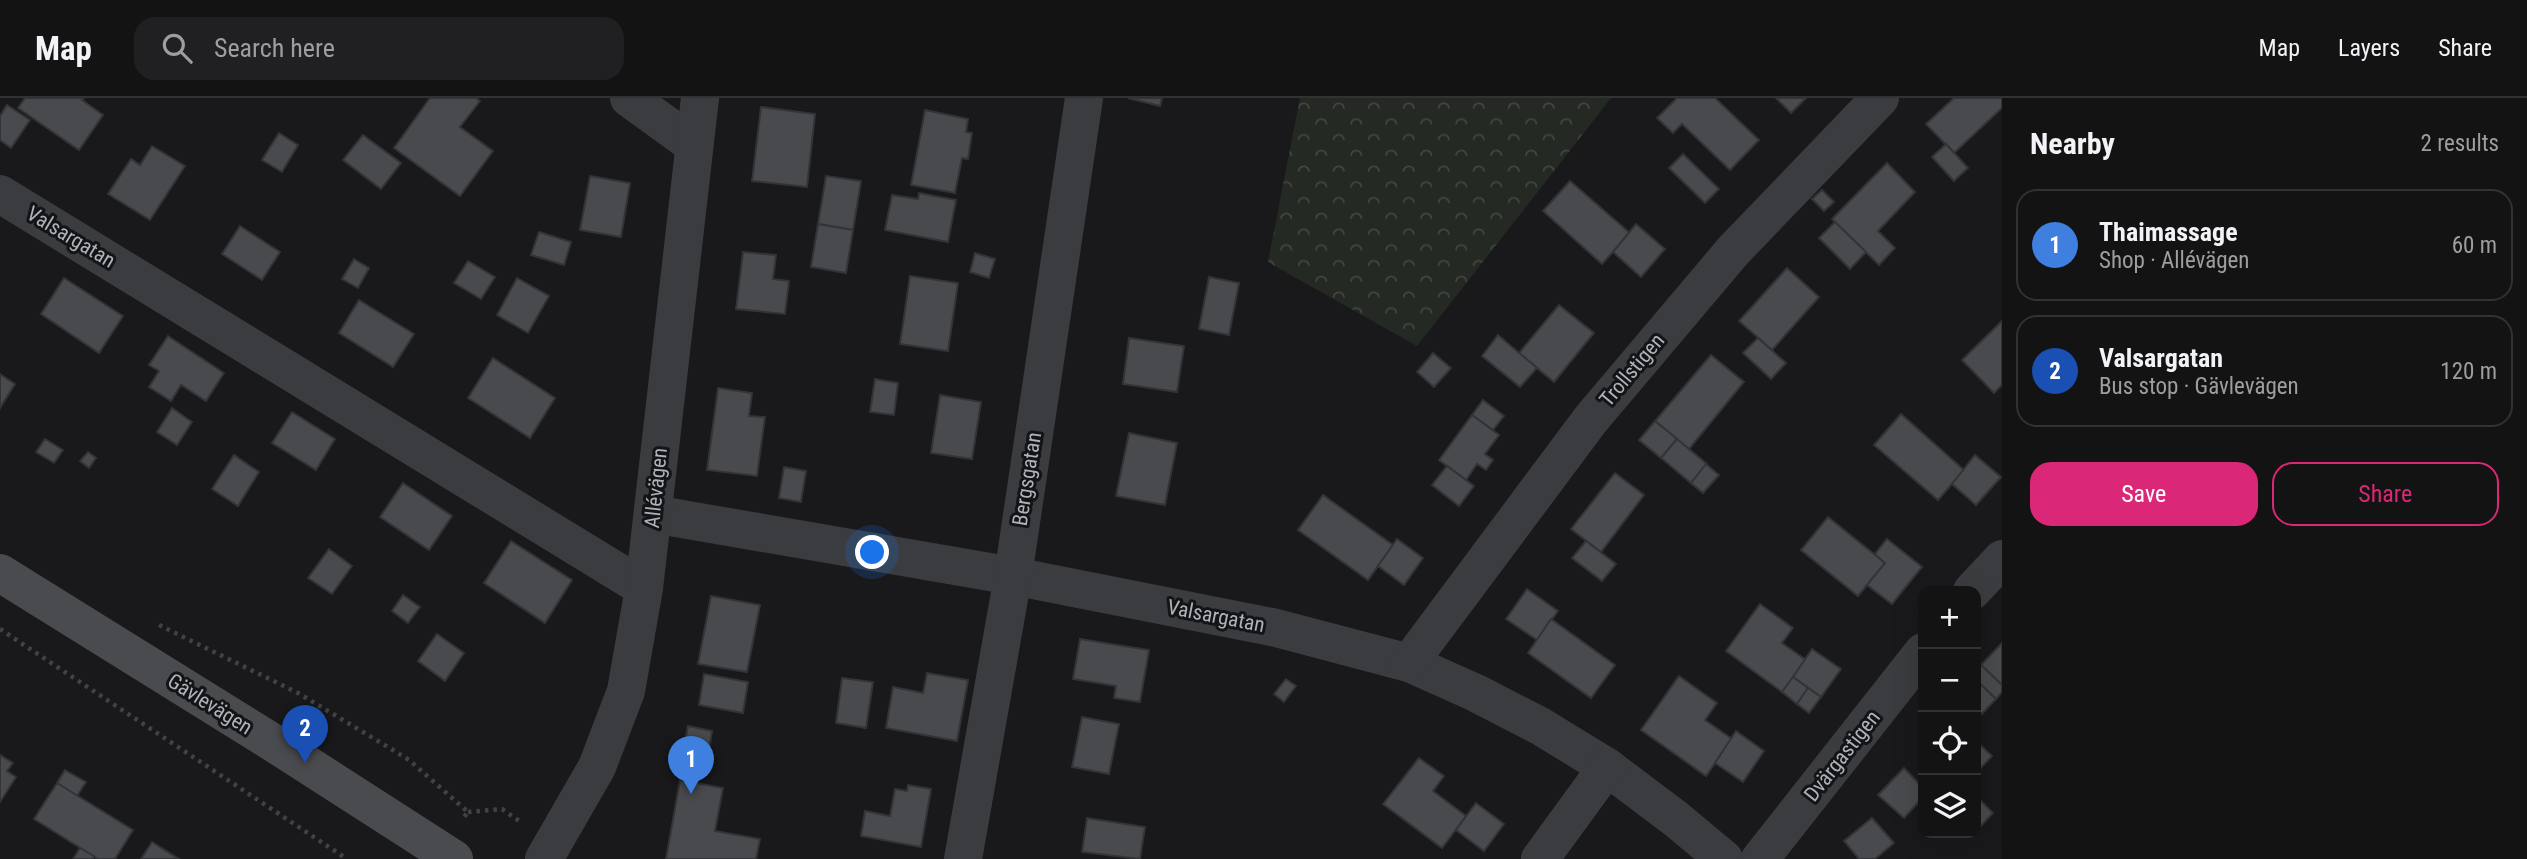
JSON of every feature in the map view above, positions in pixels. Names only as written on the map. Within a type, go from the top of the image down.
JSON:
[{"type":"main road","name":"Gävlevägen","points":[[0,573],[448,855]]},
{"type":"street","points":[[629,98],[694,145]]},
{"type":"street","name":"Allévägen","points":[[544,859],[597,767],[626,691],[644,588],[700,98]]},
{"type":"street","name":"Bergsgatan","points":[[963,859],[1013,576],[1084,98]]},
{"type":"street","name":"Trollstigen","points":[[1409,663],[1591,419],[1733,251],[1880,98]]},
{"type":"street","name":"Valsargatan","points":[[0,194],[644,588]]},
{"type":"street","name":"Valsargatan","points":[[653,514],[1013,576],[1272,627],[1409,663],[1541,726],[1607,767],[1724,859]]},
{"type":"street","points":[[1977,586],[2002,559]]},
{"type":"street","name":"Dvärgastigen","points":[[1760,859],[1918,658]]},
{"type":"street","points":[[1540,859],[1607,767]]},
{"type":"path","points":[[147,620],[298,692],[409,760],[468,812],[448,855]]},
{"type":"path","points":[[0,628],[346,859]]},
{"type":"green space","points":[[1300,98],[1611,98],[1417,346],[1268,262]]},
{"type":"building","points":[[25,98],[84,98],[82,100],[103,115],[79,150],[18,108]]},
{"type":"building","points":[[430,98],[476,98],[480,101],[460,127],[493,151],[460,196],[394,148]]},
{"type":"building","points":[[1128,98],[1162,98],[1160,106]]},
{"type":"building","points":[[1677,98],[1715,98],[1759,140],[1730,170],[1682,124],[1673,133],[1657,118]]},
{"type":"building","points":[[1776,98],[1806,98],[1791,113]]},
{"type":"building","points":[[1954,98],[2002,98],[2002,108],[1954,153],[1926,124]]},
{"type":"building","points":[[7,105],[30,120],[11,148],[0,140],[0,116]]},
{"type":"building","points":[[761,107],[815,114],[807,187],[752,181]]},
{"type":"building","points":[[925,110],[968,119],[966,132],[972,133],[968,159],[962,158],[955,193],[911,185]]},
{"type":"building","points":[[279,133],[298,145],[282,172],[262,160]]},
{"type":"building","points":[[363,135],[401,163],[381,189],[343,160]]},
{"type":"building","points":[[1946,144],[1968,168],[1954,181],[1932,157]]},
{"type":"building","points":[[152,146],[185,166],[150,220],[108,194],[131,159],[140,165]]},
{"type":"building","points":[[1683,154],[1719,189],[1705,203],[1669,168]]},
{"type":"building","points":[[1887,163],[1915,192],[1878,231],[1895,248],[1879,265],[1832,219]]},
{"type":"building","points":[[590,176],[630,183],[621,237],[580,230]]},
{"type":"building","points":[[826,176],[861,181],[853,230],[818,224]]},
{"type":"building","points":[[1570,181],[1630,233],[1602,264],[1543,211]]},
{"type":"building","points":[[1822,190],[1834,202],[1824,211],[1812,199]]},
{"type":"building","points":[[919,193],[956,200],[948,242],[885,230],[892,195],[918,199]]},
{"type":"building","points":[[1835,222],[1866,252],[1850,269],[1819,238]]},
{"type":"building","points":[[818,224],[853,230],[846,273],[811,267]]},
{"type":"building","points":[[1636,224],[1665,249],[1641,277],[1613,252]]},
{"type":"building","points":[[240,226],[280,252],[262,280],[222,254]]},
{"type":"building","points":[[539,232],[571,242],[564,265],[531,255]]},
{"type":"building","points":[[743,252],[776,255],[773,279],[789,281],[785,314],[736,309]]},
{"type":"building","points":[[975,253],[995,259],[989,278],[970,272]]},
{"type":"building","points":[[354,259],[369,268],[358,288],[342,279]]},
{"type":"building","points":[[468,261],[495,277],[481,299],[454,283]]},
{"type":"building","points":[[1787,268],[1819,297],[1772,350],[1739,321]]},
{"type":"building","points":[[910,276],[958,283],[948,351],[900,344]]},
{"type":"building","points":[[1209,277],[1239,283],[1229,335],[1199,329]]},
{"type":"building","points":[[64,278],[123,316],[99,353],[41,314]]},
{"type":"building","points":[[517,278],[549,296],[528,333],[497,315]]},
{"type":"building","points":[[359,300],[414,334],[393,367],[339,333]]},
{"type":"building","points":[[1559,305],[1594,333],[1554,382],[1519,353]]},
{"type":"building","points":[[2002,321],[2002,385],[1994,393],[1962,360]]},
{"type":"building","points":[[1498,335],[1537,368],[1520,387],[1482,356]]},
{"type":"building","points":[[168,336],[224,373],[206,401],[181,385],[171,401],[149,387],[159,371],[149,365]]},
{"type":"building","points":[[1129,338],[1184,346],[1177,392],[1123,384]]},
{"type":"building","points":[[1758,338],[1786,363],[1771,379],[1743,353]]},
{"type":"building","points":[[1433,353],[1451,368],[1434,387],[1417,372]]},
{"type":"building","points":[[1711,355],[1744,382],[1689,449],[1655,421]]},
{"type":"building","points":[[493,358],[555,398],[530,438],[468,398]]},
{"type":"building","points":[[0,374],[15,384],[0,408]]},
{"type":"building","points":[[875,379],[898,383],[894,415],[870,412]]},
{"type":"building","points":[[718,388],[752,393],[749,416],[765,417],[757,476],[707,470]]},
{"type":"building","points":[[940,395],[981,402],[972,459],[931,453]]},
{"type":"building","points":[[1483,400],[1504,416],[1493,430],[1472,415]]},
{"type":"building","points":[[172,408],[192,422],[177,445],[157,432]]},
{"type":"building","points":[[292,412],[335,439],[316,470],[272,443]]},
{"type":"building","points":[[1901,414],[1964,470],[1938,500],[1874,445]]},
{"type":"building","points":[[1472,415],[1499,435],[1485,454],[1493,460],[1486,470],[1477,464],[1466,480],[1439,460]]},
{"type":"building","points":[[1655,421],[1677,439],[1661,458],[1639,440]]},
{"type":"building","points":[[1129,433],[1177,443],[1165,505],[1116,496]]},
{"type":"building","points":[[45,439],[63,450],[54,463],[36,452]]},
{"type":"building","points":[[1677,439],[1707,464],[1691,483],[1661,458]]},
{"type":"building","points":[[88,452],[96,458],[89,468],[80,461]]},
{"type":"building","points":[[234,455],[259,472],[238,506],[212,489]]},
{"type":"building","points":[[1975,455],[2001,477],[1976,505],[1952,484]]},
{"type":"building","points":[[1706,464],[1719,475],[1703,493],[1691,483]]},
{"type":"building","points":[[1447,466],[1474,486],[1459,506],[1432,485]]},
{"type":"building","points":[[784,467],[806,471],[801,502],[779,498]]},
{"type":"building","points":[[1615,473],[1644,495],[1601,552],[1571,529]]},
{"type":"building","points":[[403,483],[452,516],[429,550],[380,517]]},
{"type":"building","points":[[1323,495],[1393,545],[1368,580],[1298,530]]},
{"type":"building","points":[[1828,517],[1885,563],[1858,596],[1801,550]]},
{"type":"building","points":[[1397,539],[1423,558],[1404,585],[1378,566]]},
{"type":"building","points":[[1887,539],[1922,567],[1892,604],[1867,585],[1885,563],[1875,554]]},
{"type":"building","points":[[511,541],[572,580],[545,623],[484,583]]},
{"type":"building","points":[[1586,541],[1616,564],[1602,581],[1572,558]]},
{"type":"building","points":[[329,549],[352,566],[332,594],[308,578]]},
{"type":"building","points":[[1527,589],[1558,611],[1537,640],[1506,619]]},
{"type":"building","points":[[403,595],[420,607],[408,623],[392,611]]},
{"type":"building","points":[[711,596],[760,605],[747,672],[698,664]]},
{"type":"building","points":[[1760,604],[1793,628],[1782,643],[1806,660],[1782,692],[1726,651]]},
{"type":"building","points":[[1551,619],[1615,665],[1591,698],[1528,653]]},
{"type":"building","points":[[437,634],[464,653],[445,681],[418,661]]},
{"type":"building","points":[[1080,639],[1149,650],[1140,702],[1114,698],[1116,686],[1073,679]]},
{"type":"building","points":[[2002,643],[2002,685],[1981,665]]},
{"type":"building","points":[[1812,649],[1841,669],[1821,697],[1793,677]]},
{"type":"building","points":[[1981,665],[2002,685],[2002,692],[1996,699],[1981,685]]},
{"type":"building","points":[[927,673],[968,680],[957,741],[886,728],[893,687],[923,693]]},
{"type":"building","points":[[704,674],[748,682],[743,713],[699,705]]},
{"type":"building","points":[[1679,676],[1717,703],[1705,720],[1732,739],[1706,776],[1641,730]]},
{"type":"building","points":[[1793,677],[1808,688],[1797,704],[1782,692]]},
{"type":"building","points":[[842,678],[873,682],[866,728],[836,723]]},
{"type":"building","points":[[1286,679],[1296,686],[1284,702],[1274,694]]},
{"type":"building","points":[[1981,685],[1996,699],[1981,713]]},
{"type":"building","points":[[1808,688],[1821,697],[1809,713],[1797,704]]},
{"type":"building","points":[[1082,717],[1119,724],[1109,774],[1072,767]]},
{"type":"building","points":[[688,726],[712,731],[707,761],[682,757]]},
{"type":"building","points":[[1736,731],[1764,751],[1743,782],[1715,763]]},
{"type":"building","points":[[1981,746],[1992,756],[1981,768]]},
{"type":"building","points":[[0,755],[13,763],[7,771],[16,777],[0,802]]},
{"type":"building","points":[[1419,758],[1444,776],[1433,791],[1466,816],[1442,848],[1383,804]]},
{"type":"building","points":[[1904,768],[1918,783],[1918,803],[1904,818],[1878,795]]},
{"type":"building","points":[[65,770],[86,782],[77,796],[57,783]]},
{"type":"building","points":[[680,780],[723,788],[715,831],[760,839],[756,859],[666,859]]},
{"type":"building","points":[[57,783],[133,830],[115,859],[98,859],[34,819]]},
{"type":"building","points":[[908,785],[931,789],[921,847],[861,836],[865,811],[890,816],[895,789],[907,791]]},
{"type":"building","points":[[1981,801],[1993,813],[1981,826]]},
{"type":"building","points":[[1476,803],[1504,824],[1484,851],[1456,830]]},
{"type":"building","points":[[1087,818],[1145,827],[1140,859],[1082,852]]},
{"type":"building","points":[[1872,818],[1894,843],[1875,859],[1859,859],[1844,841]]},
{"type":"building","points":[[152,842],[179,859],[141,859]]},
{"type":"building","points":[[80,848],[94,856],[93,859],[73,859]]},
{"type":"place","name":"Valsargatan","points":[[305,763]]},
{"type":"place","name":"Thaimassage","points":[[691,794]]}]
